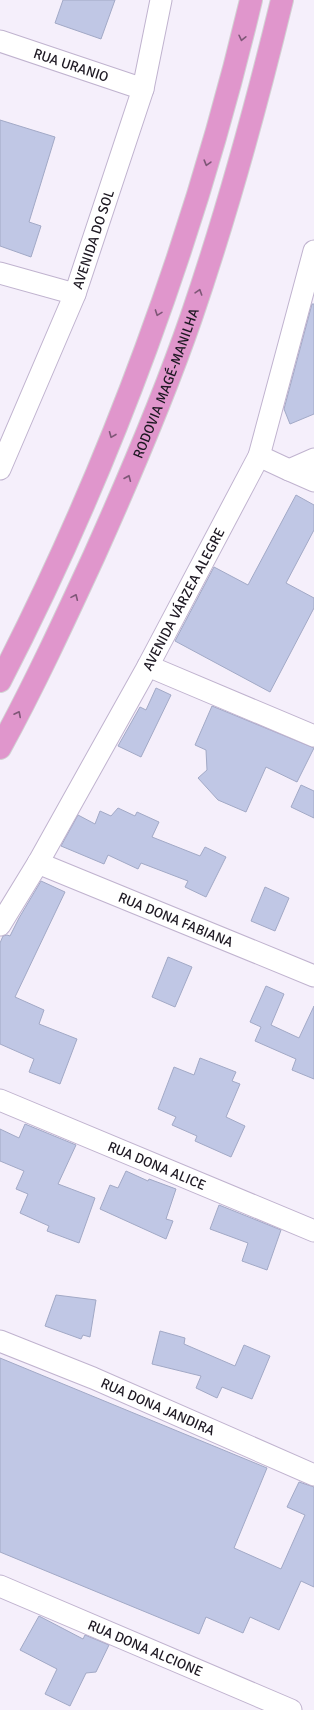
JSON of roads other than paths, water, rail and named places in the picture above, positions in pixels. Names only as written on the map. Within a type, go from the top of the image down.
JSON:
[{"type":"highway","points":[[0,681],[39,604],[84,504],[160,310],[206,166],[240,46],[251,0]]},
{"type":"highway","name":"RODOVIA MAGÉ-MANILHA","points":[[0,748],[67,616],[112,516],[142,447],[191,319],[237,174],[282,0]]},
{"type":"street","name":"AVENIDA DO SOL","points":[[0,469],[75,294],[143,89],[160,0]]},
{"type":"street","name":"RUA URANIO","points":[[0,42],[143,89]]},
{"type":"street","name":"AVENIDA VÁRZEA ALEGRE","points":[[0,925],[38,863],[148,666],[259,456],[314,251]]},
{"type":"street","points":[[0,273],[75,294]]},
{"type":"street","points":[[259,456],[314,481]]},
{"type":"street","points":[[289,470],[314,459]]},
{"type":"street","points":[[148,666],[314,736]]},
{"type":"street","name":"RUA DONA FABIANA","points":[[38,863],[314,976]]},
{"type":"street","name":"RUA DONA ALICE","points":[[0,1100],[314,1231]]},
{"type":"street","name":"RUA DONA JANDIRA","points":[[0,1340],[93,1378],[314,1475]]},
{"type":"street","name":"RUA DONA ALCIONE","points":[[0,1586],[291,1710]]}]
